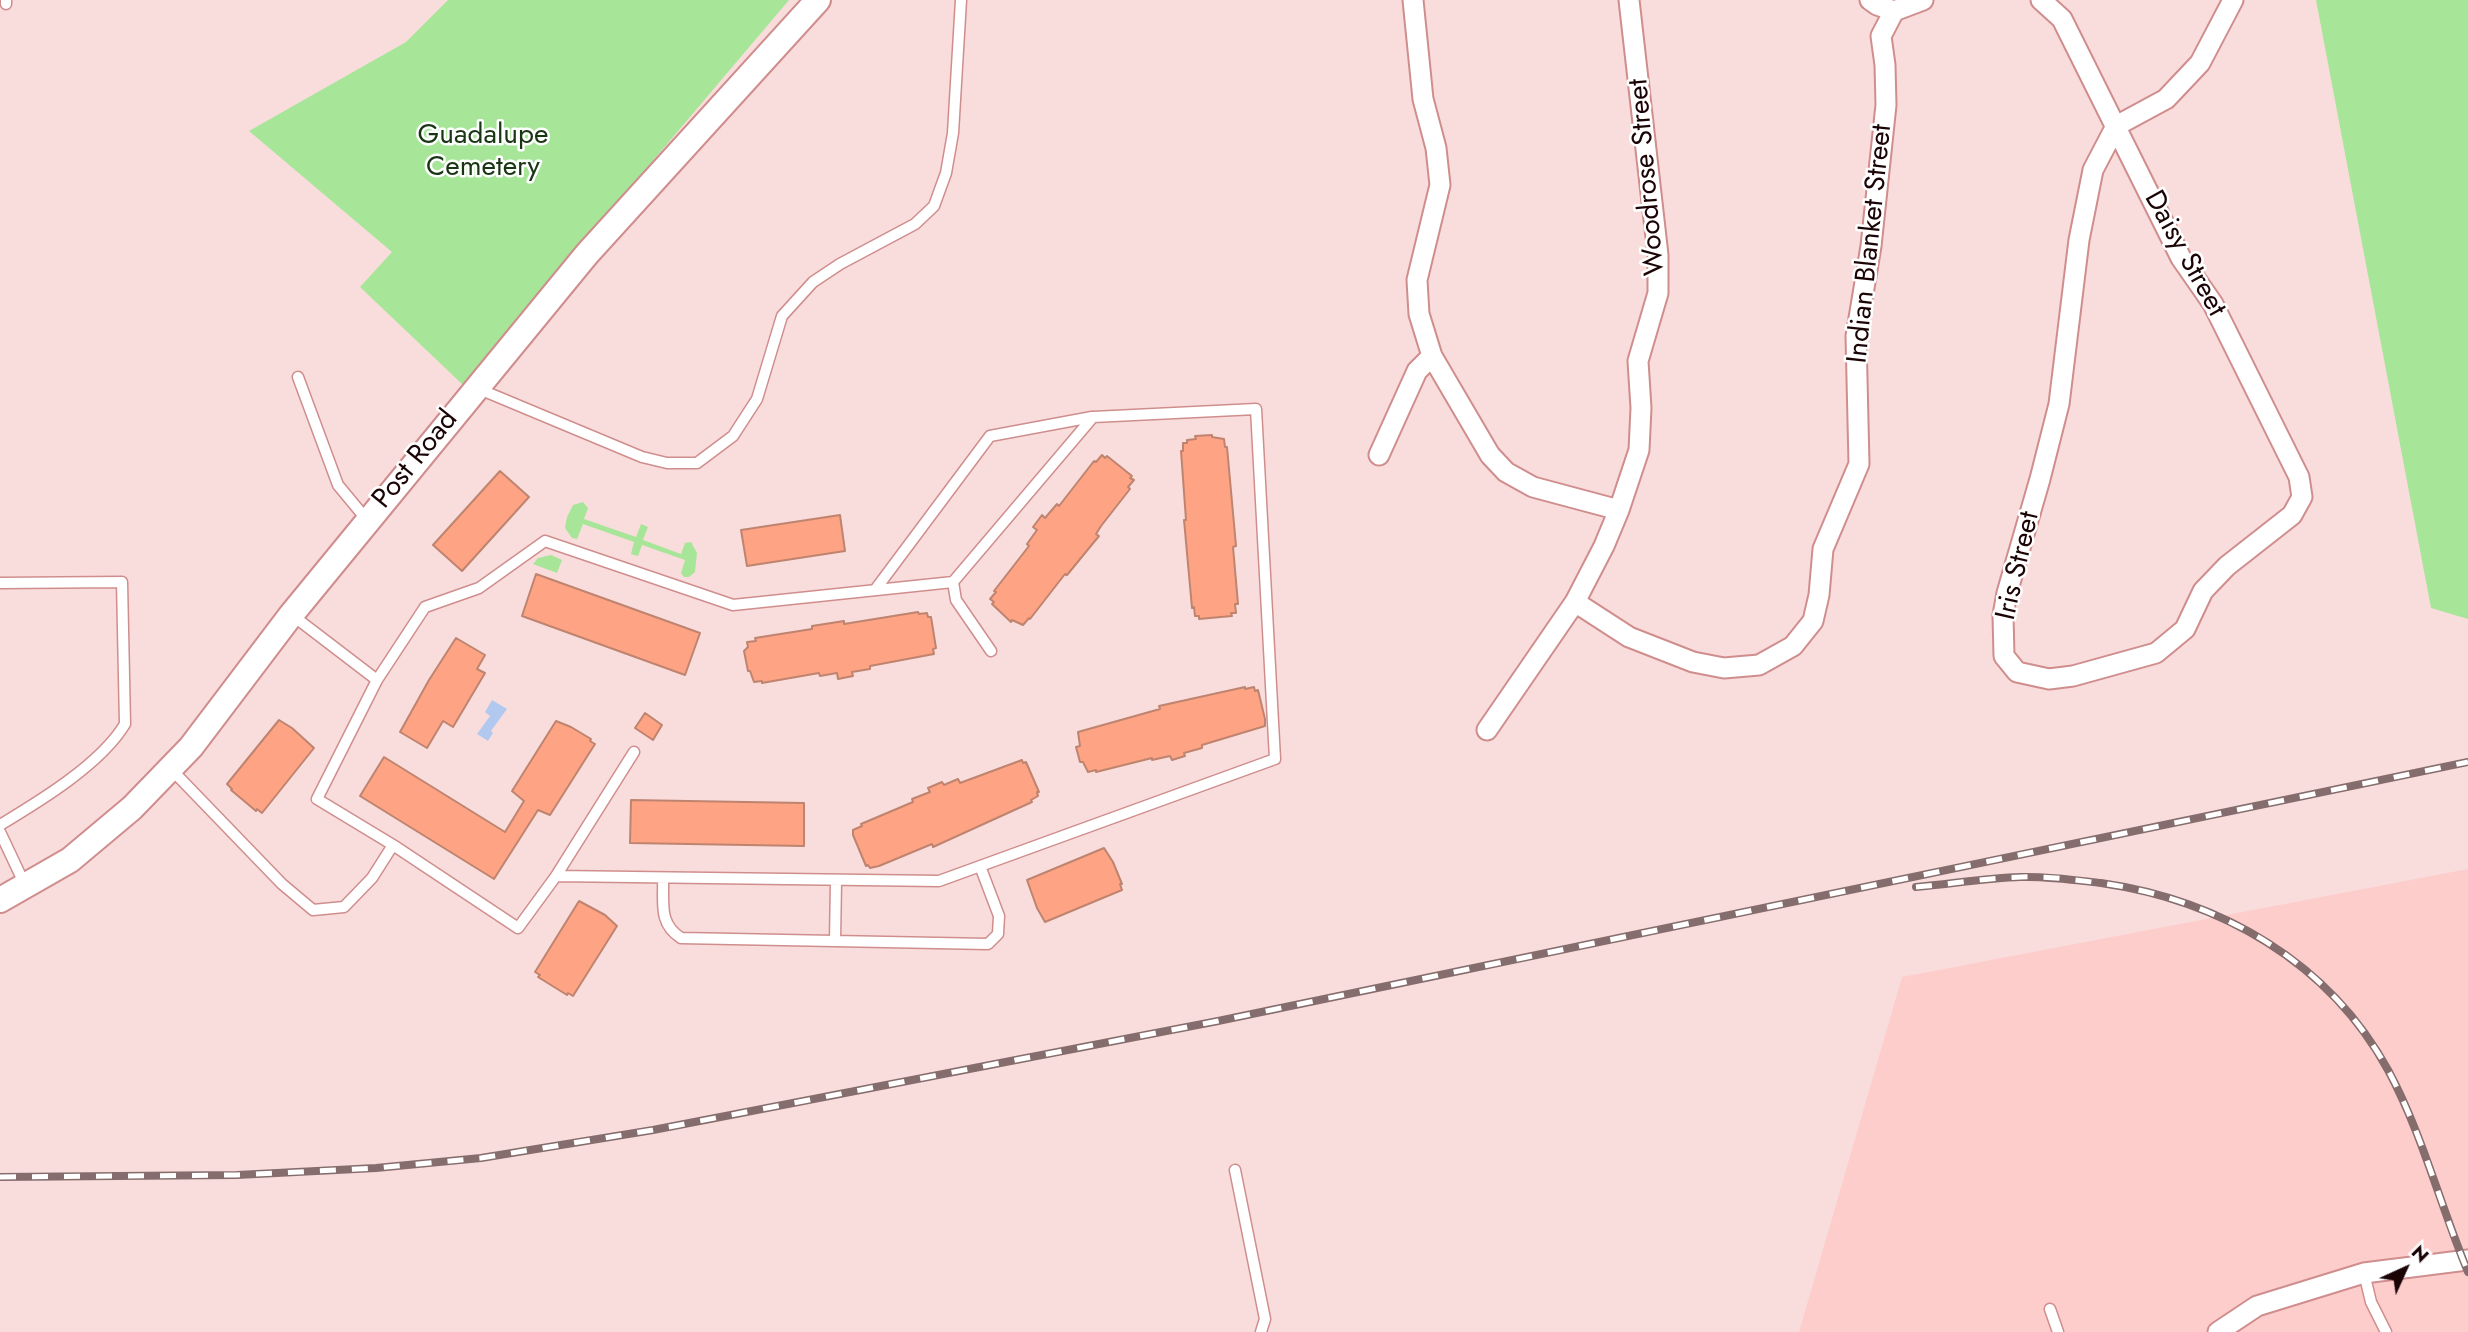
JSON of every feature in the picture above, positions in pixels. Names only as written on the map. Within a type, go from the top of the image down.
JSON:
[{"type":"street","name":"Post Road","points":[[0,900],[70,860],[132,807],[191,747],[367,520],[587,254],[818,0]]},
{"type":"street","points":[[1413,0],[1423,99],[1436,148],[1440,185],[1417,280],[1419,314],[1432,356],[1490,455],[1506,472],[1533,487],[1619,510]]},
{"type":"street","name":"Woodrose Street","points":[[1487,730],[1574,602],[1604,546],[1639,450],[1641,408],[1637,360],[1658,293],[1654,206],[1629,0]]},
{"type":"street","points":[[1870,0],[1894,11],[1923,0]]},
{"type":"street","name":"Daisy Street","points":[[2041,0],[2062,19],[2181,258],[2218,314],[2299,477],[2302,497],[2292,515]]},
{"type":"street","points":[[2116,126],[2166,99],[2200,63],[2233,0]]},
{"type":"street","name":"Indian Blanket Street","points":[[1574,602],[1629,637],[1693,663],[1724,668],[1759,665],[1793,646],[1814,621],[1823,549],[1859,464],[1856,336],[1871,246],[1886,106],[1881,36],[1894,11]]},
{"type":"street","name":"Iris Street","points":[[2116,126],[2094,170],[2080,240],[2059,404],[2007,593],[2003,615],[2004,656],[2017,672],[2049,679],[2073,676],[2156,653],[2186,629],[2203,591],[2227,566],[2292,515]]},
{"type":"street","points":[[1379,454],[1417,371],[1432,356]]},
{"type":"street","points":[[2218,1332],[2257,1306],[2364,1273],[2468,1260]]},
{"type":"lane","points":[[476,388],[642,457],[667,463],[697,463],[733,436],[757,399],[782,316],[813,282],[840,264],[915,224],[934,206],[946,173],[953,133],[961,0]]},
{"type":"lane","points":[[298,377],[338,485],[367,520]]},
{"type":"lane","points":[[556,876],[939,881],[1275,759],[1256,409],[1093,417],[990,436],[875,590]]},
{"type":"lane","points":[[634,752],[556,876],[518,928],[393,845],[317,799],[377,680],[425,607],[479,588],[545,541],[733,605],[953,582],[1093,417]]},
{"type":"lane","points":[[0,583],[122,582],[125,724],[115,740],[50,795],[0,825]]},
{"type":"lane","points":[[953,582],[956,600],[991,651]]},
{"type":"lane","points":[[291,615],[377,680]]},
{"type":"lane","points":[[170,769],[282,884],[313,910],[344,907],[372,878],[393,845]]},
{"type":"lane","points":[[0,832],[26,887]]},
{"type":"lane","points":[[663,878],[664,919],[669,930],[681,938],[988,944],[998,934],[999,916],[980,866]]},
{"type":"lane","points":[[835,941],[836,881]]},
{"type":"lane","points":[[1235,1170],[1265,1319],[1261,1332]]},
{"type":"lane","points":[[2364,1273],[2371,1302],[2386,1332]]},
{"type":"lane","points":[[2050,1309],[2058,1332]]},
{"type":"shaded area","points":[[2468,869],[2468,1332],[1799,1332],[1902,977]]},
{"type":"green space","name":"Guadalupe Cemetery","points":[[448,0],[789,0],[463,385],[360,287],[392,252],[249,131],[406,42]]},
{"type":"green space","points":[[2316,0],[2468,0],[2468,619],[2431,608]]},
{"type":"green space","points":[[583,502],[588,508],[584,519],[636,537],[641,524],[648,527],[643,540],[681,554],[685,543],[691,542],[697,553],[695,572],[684,577],[681,573],[685,560],[642,545],[638,556],[631,554],[634,542],[583,524],[577,539],[572,538],[565,528],[567,517],[573,505]]},
{"type":"green space","points":[[551,555],[562,560],[557,573],[533,564],[538,558]]},
{"type":"water","points":[[492,700],[507,709],[491,731],[493,733],[488,741],[477,734],[490,716],[485,712]]},
{"type":"building","points":[[1212,435],[1224,439],[1227,447],[1238,604],[1235,604],[1236,613],[1231,613],[1232,616],[1199,619],[1199,616],[1195,616],[1194,607],[1192,608],[1181,451],[1187,440],[1196,439],[1195,436]]},
{"type":"building","points":[[1102,455],[1132,476],[1130,478],[1134,480],[1128,487],[1130,489],[1101,526],[1096,534],[1099,536],[1030,619],[1023,625],[1012,620],[1011,622],[992,604],[994,602],[990,599],[996,592],[994,591],[1029,546],[1027,544],[1037,530],[1033,527],[1042,515],[1045,518],[1057,504],[1059,506],[1094,461]]},
{"type":"building","points":[[500,471],[529,497],[462,571],[433,545]]},
{"type":"building","points":[[840,515],[845,551],[747,566],[741,530]]},
{"type":"building","points":[[536,574],[700,633],[685,675],[522,616]]},
{"type":"building","points":[[918,612],[927,613],[928,617],[931,617],[936,648],[933,649],[934,654],[870,666],[870,669],[852,672],[853,676],[838,679],[837,673],[820,676],[819,673],[762,683],[754,682],[748,671],[744,651],[748,647],[747,642],[756,641],[755,638],[812,629],[812,626],[844,621],[844,624]]},
{"type":"building","points":[[456,638],[485,655],[477,669],[485,673],[453,727],[443,721],[427,748],[400,732]]},
{"type":"building","points":[[1245,687],[1258,690],[1265,726],[1202,745],[1202,748],[1172,760],[1170,756],[1152,758],[1096,772],[1088,772],[1083,762],[1080,762],[1076,747],[1080,746],[1078,732],[1160,709],[1159,706]]},
{"type":"building","points":[[645,713],[662,725],[653,740],[635,728]]},
{"type":"building","points":[[279,720],[314,748],[262,813],[257,809],[256,811],[227,784]]},
{"type":"building","points":[[556,721],[571,727],[595,744],[550,815],[538,810],[494,879],[360,796],[384,757],[505,832],[524,801],[512,791]]},
{"type":"building","points":[[1022,760],[1023,763],[1026,762],[1039,792],[1032,802],[933,847],[932,844],[879,866],[866,866],[853,835],[853,830],[862,826],[861,824],[913,802],[912,799],[930,792],[928,788],[942,782],[944,785],[958,779],[960,783]]},
{"type":"building","points":[[631,800],[804,803],[804,846],[630,843]]},
{"type":"building","points":[[1104,848],[1113,862],[1122,890],[1045,922],[1027,880]]},
{"type":"building","points":[[579,901],[605,915],[617,926],[573,996],[538,977],[540,975],[535,972]]},
{"type":"railway","points":[[0,1177],[237,1175],[376,1168],[481,1158],[653,1130],[1218,1021],[2468,762]]},
{"type":"railway","points":[[1916,887],[2021,877],[2101,883],[2145,891],[2188,904],[2229,921],[2267,942],[2303,968],[2335,998],[2364,1032],[2388,1070],[2421,1144],[2468,1272]]}]
